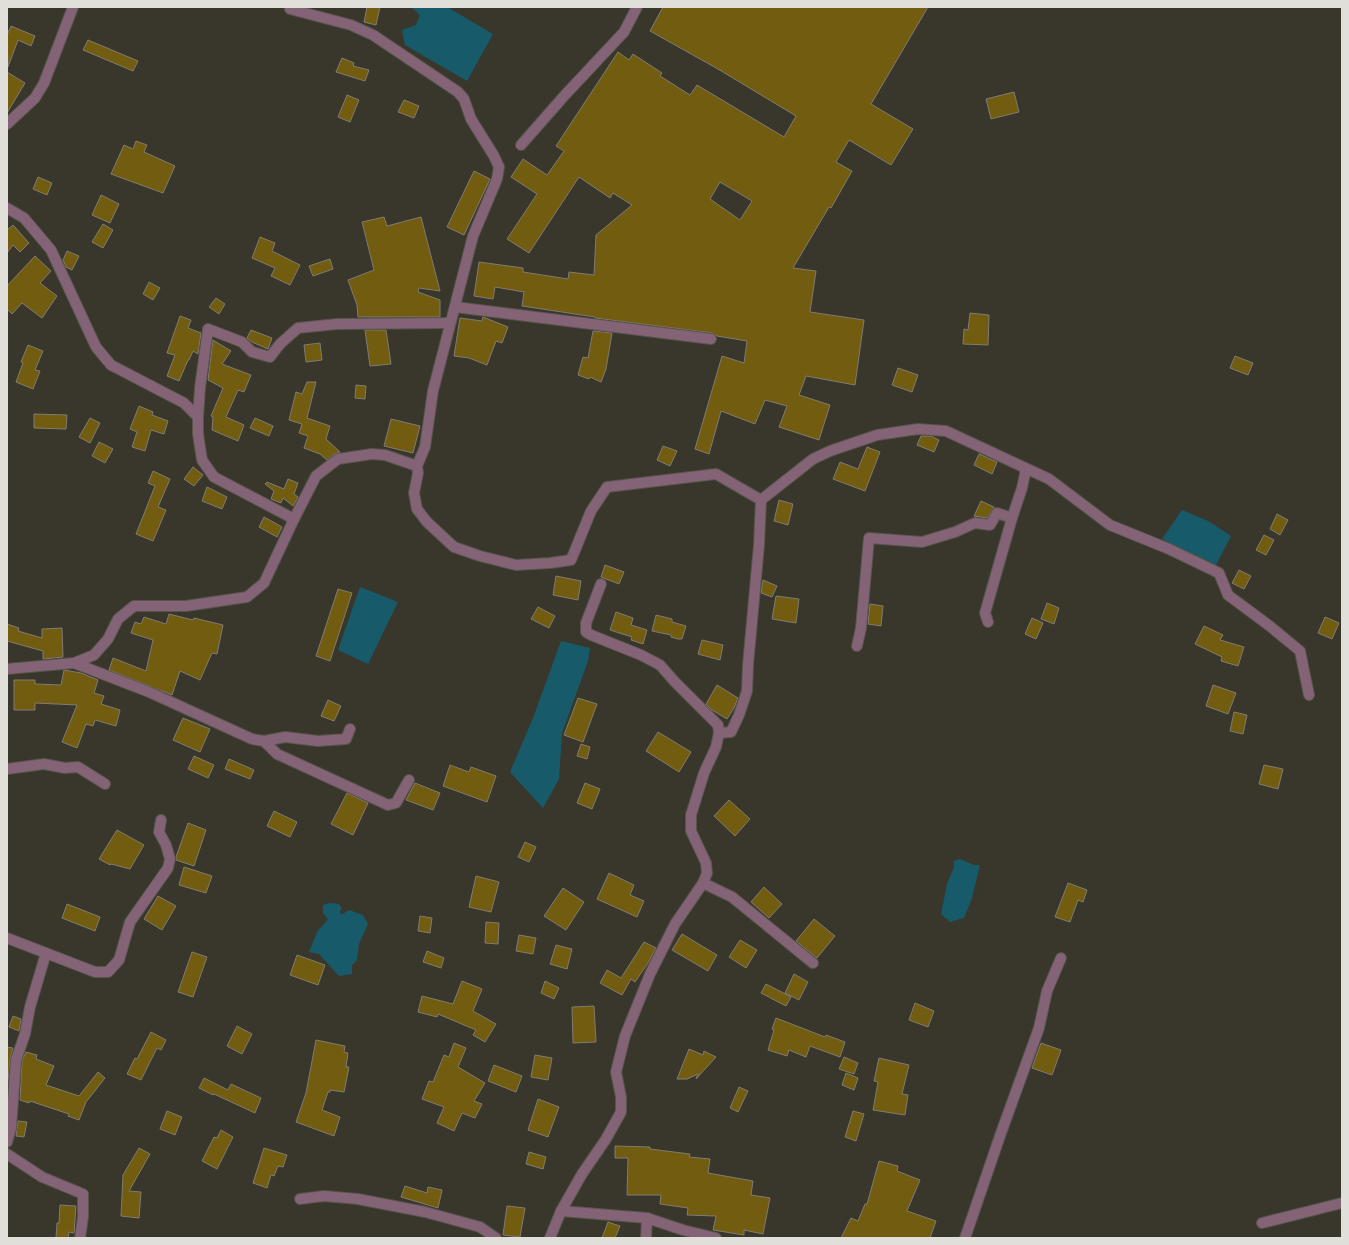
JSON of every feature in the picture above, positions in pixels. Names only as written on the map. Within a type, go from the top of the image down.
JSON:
[{"type":"street","points":[[7,124],[35,98],[44,83],[73,7]]},
{"type":"street","points":[[521,145],[624,32],[638,7]]},
{"type":"street","points":[[290,9],[362,28],[458,92],[464,99],[471,119],[494,156],[499,167],[497,179],[473,236],[433,391],[425,447],[417,466],[418,473],[414,493],[417,509],[440,534],[454,547],[480,556],[516,565],[550,563],[571,560],[590,511],[607,487],[716,474],[761,500]]},
{"type":"street","points":[[7,208],[24,218],[51,250],[96,347],[111,365],[184,403],[198,417]]},
{"type":"street","points":[[455,307],[711,339]]},
{"type":"street","points":[[294,519],[214,477],[202,460],[198,434],[198,417],[200,388],[208,329],[242,342],[252,352],[270,357],[280,344],[298,328],[337,324],[450,323]]},
{"type":"street","points":[[719,733],[731,732],[739,715],[747,691],[759,546],[761,500],[813,459],[830,451],[877,435],[918,429],[946,431],[1049,479],[1110,525],[1169,549],[1219,573],[1228,595],[1271,626],[1300,651],[1309,695]]},
{"type":"street","points":[[7,669],[74,663],[94,655],[108,639],[118,619],[134,606],[186,606],[246,597],[264,583],[316,476],[338,459],[372,454],[385,455],[417,466]]},
{"type":"street","points":[[988,622],[985,613],[1022,488],[1026,469]]},
{"type":"street","points":[[857,646],[861,628],[869,538],[922,542],[955,532],[975,523],[990,525],[997,513],[1012,518]]},
{"type":"street","points":[[550,1238],[562,1211],[582,1174],[606,1139],[621,1112],[621,1097],[616,1072],[625,1036],[650,974],[675,924],[703,882],[707,873],[706,863],[691,831],[691,815],[704,773],[716,747],[719,733],[718,725],[660,665],[641,655],[591,636],[586,632],[586,623],[601,584]]},
{"type":"street","points":[[74,663],[149,692],[252,739],[264,741],[285,738],[318,741],[340,740],[346,739],[350,729]]},
{"type":"street","points":[[264,741],[277,754],[388,805],[396,803],[409,780]]},
{"type":"street","points":[[7,769],[44,764],[65,768],[78,767],[105,784]]},
{"type":"street","points":[[7,938],[94,972],[108,972],[118,960],[130,922],[168,868],[170,859],[166,845],[159,832],[161,820]]},
{"type":"street","points":[[703,882],[732,897],[813,963]]},
{"type":"street","points":[[7,1142],[11,1128],[16,1060],[25,1034],[30,1007],[46,953]]},
{"type":"street","points":[[964,1238],[1039,1028],[1047,991],[1061,958]]},
{"type":"street","points":[[7,1154],[42,1177],[83,1194],[83,1217],[80,1238]]},
{"type":"street","points":[[300,1199],[324,1196],[358,1199],[425,1212],[480,1227],[496,1238]]},
{"type":"street","points":[[1262,1223],[1342,1203]]},
{"type":"street","points":[[562,1211],[647,1218],[683,1230],[716,1238]]},
{"type":"street","points":[[646,1238],[647,1218]]},
{"type":"water","points":[[411,7],[447,7],[493,34],[467,81],[405,45],[402,30],[416,25],[420,15]]},
{"type":"water","points":[[1182,510],[1208,521],[1231,536],[1215,567],[1162,539]]},
{"type":"water","points":[[360,587],[398,602],[368,664],[338,650]]},
{"type":"water","points":[[561,641],[590,648],[588,661],[562,733],[559,779],[543,808],[510,772],[533,718]]},
{"type":"water","points":[[960,859],[974,865],[980,865],[972,898],[964,918],[950,922],[941,914],[947,884],[954,867],[954,861]]},
{"type":"water","points":[[330,903],[339,904],[342,909],[340,910],[341,915],[349,910],[363,915],[368,924],[359,944],[357,960],[352,965],[352,974],[339,976],[319,954],[309,952],[317,932],[328,919],[323,913],[323,905]]},
{"type":"building","points":[[367,7],[380,7],[376,25],[364,22]]},
{"type":"building","points":[[663,7],[928,7],[871,104],[913,129],[891,165],[849,140],[836,162],[852,171],[831,208],[829,207],[793,268],[816,271],[810,312],[864,320],[855,385],[806,376],[799,395],[830,405],[819,440],[779,427],[787,406],[765,400],[755,424],[721,411],[709,454],[695,449],[722,356],[744,363],[747,341],[717,336],[712,333],[595,318],[522,306],[524,292],[495,287],[493,299],[474,296],[479,262],[523,268],[523,272],[568,279],[569,272],[594,275],[596,235],[632,205],[613,193],[610,198],[579,177],[529,253],[507,239],[537,194],[511,177],[523,159],[547,175],[564,151],[556,146],[618,52],[629,60],[633,54],[662,73],[660,76],[690,95],[697,85],[784,137],[796,116],[718,69],[650,31]],"holes":[[[720,182],[752,201],[740,220],[710,199]]]},
{"type":"building","points":[[11,26],[35,36],[31,46],[18,40],[8,67],[7,35]]},
{"type":"building","points":[[88,40],[138,61],[133,71],[83,50]]},
{"type":"building","points":[[342,58],[354,63],[353,66],[369,70],[365,81],[336,72]]},
{"type":"building","points":[[7,72],[25,83],[7,113]]},
{"type":"building","points":[[1014,92],[1019,112],[991,119],[986,99]]},
{"type":"building","points":[[347,95],[359,100],[350,122],[338,117]]},
{"type":"building","points":[[404,100],[419,106],[414,118],[398,112]]},
{"type":"building","points":[[136,141],[147,145],[144,152],[175,166],[163,193],[111,174],[124,145],[133,149]]},
{"type":"building","points":[[474,171],[490,179],[464,235],[447,227]]},
{"type":"building","points":[[38,177],[52,183],[47,195],[33,189]]},
{"type":"building","points":[[101,195],[119,204],[110,223],[92,215]]},
{"type":"building","points":[[384,217],[387,226],[421,217],[440,291],[419,288],[418,292],[440,300],[440,317],[358,317],[357,305],[348,280],[374,270],[362,222]]},
{"type":"building","points":[[103,224],[113,230],[103,248],[92,242]]},
{"type":"building","points":[[13,225],[29,243],[20,252],[13,245],[7,253],[7,230]]},
{"type":"building","points":[[260,237],[275,243],[272,251],[300,265],[290,285],[271,276],[275,268],[252,258]]},
{"type":"building","points":[[67,251],[79,256],[72,270],[66,267],[63,260]]},
{"type":"building","points":[[35,256],[51,271],[40,283],[57,296],[42,318],[22,303],[12,314],[7,309],[7,286]]},
{"type":"building","points":[[330,259],[333,269],[313,276],[309,266]]},
{"type":"building","points":[[149,282],[160,288],[153,300],[143,294]]},
{"type":"building","points":[[216,298],[225,304],[219,314],[209,307]]},
{"type":"building","points":[[970,313],[989,315],[988,345],[963,344],[964,329],[968,330]]},
{"type":"building","points":[[180,316],[191,320],[188,328],[201,333],[198,354],[193,351],[179,381],[167,376],[175,355],[167,353]]},
{"type":"building","points":[[483,317],[508,327],[502,343],[496,341],[487,365],[469,358],[454,356],[460,318],[482,321]]},
{"type":"building","points":[[251,330],[272,338],[268,349],[252,342],[247,338]]},
{"type":"building","points":[[365,330],[386,330],[391,364],[370,366]]},
{"type":"building","points":[[593,331],[612,333],[606,369],[601,382],[590,377],[589,379],[578,375],[583,357],[588,358]]},
{"type":"building","points":[[213,340],[231,351],[222,364],[251,375],[244,392],[238,390],[226,417],[244,425],[238,441],[212,430],[213,417],[211,416],[223,388],[208,380]]},
{"type":"building","points":[[320,343],[322,360],[306,362],[304,345]]},
{"type":"building","points":[[28,345],[43,351],[35,370],[40,371],[33,389],[16,382],[23,363],[21,362]]},
{"type":"building","points":[[1235,356],[1253,363],[1248,375],[1230,368]]},
{"type":"building","points":[[898,368],[918,375],[912,392],[892,385]]},
{"type":"building","points":[[307,382],[316,382],[307,418],[330,426],[326,439],[340,452],[334,454],[327,460],[320,454],[304,448],[308,436],[299,433],[302,424],[289,420],[296,392],[302,394]]},
{"type":"building","points":[[356,385],[366,386],[365,399],[355,398]]},
{"type":"building","points":[[139,406],[153,412],[152,415],[168,421],[164,434],[151,430],[145,451],[132,447],[137,432],[130,429]]},
{"type":"building","points":[[34,414],[67,415],[66,429],[34,428]]},
{"type":"building","points":[[90,418],[100,423],[90,443],[79,437]]},
{"type":"building","points":[[255,418],[273,426],[269,436],[250,428]]},
{"type":"building","points":[[391,419],[420,426],[413,453],[384,446]]},
{"type":"building","points":[[921,436],[931,436],[939,440],[934,452],[917,445]]},
{"type":"building","points":[[99,442],[113,449],[105,463],[92,456]]},
{"type":"building","points":[[663,446],[677,451],[670,466],[657,460]]},
{"type":"building","points":[[867,447],[880,452],[865,491],[833,479],[840,462],[858,469]]},
{"type":"building","points":[[979,454],[997,462],[992,474],[974,465]]},
{"type":"building","points":[[193,467],[203,475],[194,486],[184,479]]},
{"type":"building","points":[[153,471],[170,479],[158,507],[166,510],[153,541],[136,534],[155,486],[148,483]]},
{"type":"building","points":[[288,479],[298,483],[294,494],[298,497],[293,506],[283,498],[281,503],[271,499],[274,491],[265,484],[267,482],[284,489]]},
{"type":"building","points":[[207,487],[227,497],[222,509],[202,501]]},
{"type":"building","points":[[779,500],[793,504],[788,525],[774,521]]},
{"type":"building","points":[[981,501],[994,507],[987,518],[974,516]]},
{"type":"building","points":[[1277,514],[1288,520],[1280,535],[1270,529]]},
{"type":"building","points":[[264,517],[282,527],[277,537],[259,527]]},
{"type":"building","points":[[1264,535],[1274,540],[1266,555],[1256,550]]},
{"type":"building","points":[[605,565],[624,572],[619,584],[601,577]]},
{"type":"building","points":[[1239,570],[1251,576],[1244,589],[1232,583]]},
{"type":"building","points":[[556,576],[581,581],[578,600],[553,595]]},
{"type":"building","points":[[763,580],[777,586],[772,597],[761,593]]},
{"type":"building","points":[[338,589],[352,593],[330,661],[316,656]]},
{"type":"building","points":[[776,596],[799,599],[796,623],[772,619]]},
{"type":"building","points":[[1047,603],[1059,608],[1054,624],[1041,619]]},
{"type":"building","points":[[870,604],[883,606],[881,626],[868,624]]},
{"type":"building","points":[[538,607],[555,616],[549,628],[531,619]]},
{"type":"building","points":[[616,612],[633,618],[631,625],[647,630],[643,644],[631,640],[632,637],[610,630]]},
{"type":"building","points":[[169,614],[223,625],[217,654],[212,653],[200,680],[180,671],[172,695],[109,670],[113,658],[146,671],[153,640],[131,633],[135,622],[141,624],[144,617],[166,624]]},
{"type":"building","points":[[656,615],[672,619],[672,622],[686,626],[682,639],[652,631]]},
{"type":"building","points":[[1325,617],[1339,623],[1332,639],[1318,633]]},
{"type":"building","points":[[1032,618],[1043,623],[1036,639],[1025,634]]},
{"type":"building","points":[[7,624],[19,628],[18,631],[42,638],[42,629],[62,628],[63,657],[43,659],[43,651],[7,641]]},
{"type":"building","points":[[1204,626],[1223,635],[1220,640],[1244,647],[1238,666],[1221,661],[1222,657],[1195,644]]},
{"type":"building","points":[[702,640],[723,645],[720,660],[698,654]]},
{"type":"building","points":[[64,670],[81,673],[98,680],[94,693],[104,696],[101,704],[120,710],[116,726],[95,720],[93,726],[86,724],[77,748],[62,742],[77,705],[35,703],[35,710],[14,710],[14,680],[35,680],[35,684],[61,685]]},
{"type":"building","points":[[717,685],[738,698],[727,719],[712,710],[706,704]]},
{"type":"building","points":[[1213,685],[1236,693],[1228,714],[1206,706]]},
{"type":"building","points":[[578,698],[597,704],[583,742],[564,735]]},
{"type":"building","points":[[328,700],[341,706],[334,721],[321,716]]},
{"type":"building","points":[[1234,712],[1247,715],[1243,734],[1230,731]]},
{"type":"building","points":[[183,718],[210,729],[200,752],[173,740]]},
{"type":"building","points":[[658,732],[691,752],[679,772],[646,751]]},
{"type":"building","points":[[581,744],[590,747],[587,759],[577,756]]},
{"type":"building","points":[[194,756],[214,765],[208,778],[188,769]]},
{"type":"building","points":[[229,759],[254,770],[250,779],[225,769]]},
{"type":"building","points":[[450,765],[469,772],[471,767],[496,776],[487,802],[443,786]]},
{"type":"building","points":[[1264,765],[1283,769],[1278,789],[1259,784]]},
{"type":"building","points":[[415,783],[440,793],[433,810],[406,800]]},
{"type":"building","points":[[585,783],[600,789],[592,809],[577,803]]},
{"type":"building","points":[[347,793],[368,803],[353,835],[331,824]]},
{"type":"building","points":[[729,800],[750,819],[735,836],[714,816]]},
{"type":"building","points":[[274,811],[297,822],[290,837],[267,826]]},
{"type":"building","points":[[188,823],[206,830],[194,866],[176,860]]},
{"type":"building","points":[[117,830],[144,845],[130,869],[110,865],[99,859]]},
{"type":"building","points":[[525,842],[536,847],[529,862],[518,857]]},
{"type":"building","points":[[184,867],[212,876],[206,893],[179,885]]},
{"type":"building","points":[[609,873],[634,885],[630,895],[644,901],[637,917],[597,899]]},
{"type":"building","points":[[476,876],[499,882],[491,912],[469,907]]},
{"type":"building","points":[[1068,883],[1087,890],[1083,902],[1078,900],[1070,922],[1055,917]]},
{"type":"building","points":[[764,887],[782,904],[769,918],[751,902]]},
{"type":"building","points":[[563,888],[584,902],[566,930],[544,916]]},
{"type":"building","points":[[158,896],[176,906],[162,930],[144,919]]},
{"type":"building","points":[[67,904],[100,917],[95,931],[62,918]]},
{"type":"building","points":[[420,916],[432,918],[430,933],[418,931]]},
{"type":"building","points":[[814,919],[835,936],[817,958],[796,941]]},
{"type":"building","points":[[486,922],[499,923],[498,944],[485,943]]},
{"type":"building","points":[[682,934],[717,955],[708,971],[672,950]]},
{"type":"building","points":[[519,935],[536,938],[533,954],[516,951]]},
{"type":"building","points":[[740,940],[757,950],[746,968],[729,957]]},
{"type":"building","points":[[644,942],[656,948],[635,982],[631,979],[622,995],[600,983],[607,970],[621,978]]},
{"type":"building","points":[[556,945],[572,949],[567,969],[550,964]]},
{"type":"building","points":[[427,951],[444,958],[441,968],[423,962]]},
{"type":"building","points":[[192,952],[207,957],[193,997],[178,992]]},
{"type":"building","points":[[297,955],[325,965],[318,985],[290,975]]},
{"type":"building","points":[[794,974],[808,982],[799,1000],[785,993]]},
{"type":"building","points":[[462,981],[482,989],[473,1011],[496,1024],[485,1042],[473,1035],[476,1030],[438,1014],[437,1017],[418,1012],[422,996],[453,1004]]},
{"type":"building","points":[[545,981],[559,988],[554,999],[541,993]]},
{"type":"building","points":[[766,984],[791,997],[786,1006],[761,993]]},
{"type":"building","points":[[915,1003],[934,1011],[928,1027],[909,1020]]},
{"type":"building","points":[[594,1006],[596,1042],[573,1043],[572,1007]]},
{"type":"building","points":[[13,1016],[21,1019],[19,1031],[9,1027]]},
{"type":"building","points":[[776,1018],[825,1037],[826,1035],[845,1042],[840,1057],[810,1046],[806,1057],[789,1050],[787,1056],[768,1050],[774,1030],[772,1029]]},
{"type":"building","points":[[237,1026],[252,1034],[242,1054],[227,1046]]},
{"type":"building","points":[[151,1032],[166,1040],[161,1050],[157,1048],[141,1080],[127,1074],[135,1058],[137,1059]]},
{"type":"building","points":[[316,1040],[345,1046],[344,1052],[348,1053],[346,1067],[349,1067],[344,1092],[330,1090],[322,1110],[340,1117],[334,1136],[296,1122],[306,1093]]},
{"type":"building","points":[[454,1043],[466,1048],[458,1067],[485,1083],[474,1101],[482,1104],[475,1118],[462,1113],[454,1131],[437,1123],[444,1107],[422,1099],[429,1081],[433,1082],[444,1055],[449,1057]]},
{"type":"building","points":[[1041,1043],[1061,1050],[1052,1075],[1032,1068]]},
{"type":"building","points":[[7,1047],[13,1048],[10,1059],[7,1094]]},
{"type":"building","points":[[689,1049],[703,1055],[704,1051],[716,1057],[696,1079],[698,1074],[687,1079],[677,1079]]},
{"type":"building","points":[[26,1052],[37,1055],[36,1059],[54,1066],[46,1085],[79,1096],[98,1072],[105,1078],[86,1102],[79,1120],[68,1116],[69,1114],[30,1101],[29,1103],[20,1100],[22,1061]]},
{"type":"building","points":[[535,1055],[552,1058],[548,1080],[531,1077]]},
{"type":"building","points":[[844,1057],[858,1063],[854,1074],[839,1069]]},
{"type":"building","points":[[879,1058],[909,1065],[902,1094],[908,1095],[905,1115],[873,1110],[878,1082],[874,1081]]},
{"type":"building","points":[[494,1065],[522,1076],[516,1092],[488,1081]]},
{"type":"building","points":[[846,1073],[858,1078],[854,1090],[842,1085]]},
{"type":"building","points":[[204,1078],[228,1090],[231,1084],[261,1098],[255,1113],[199,1088]]},
{"type":"building","points":[[739,1087],[748,1091],[738,1112],[730,1108]]},
{"type":"building","points":[[538,1099],[559,1107],[548,1137],[528,1130]]},
{"type":"building","points":[[167,1111],[182,1117],[175,1135],[160,1129]]},
{"type":"building","points":[[853,1111],[864,1114],[856,1141],[845,1137]]},
{"type":"building","points":[[18,1121],[27,1122],[24,1137],[16,1136]]},
{"type":"building","points":[[221,1130],[233,1137],[217,1169],[202,1161],[214,1137],[217,1138]]},
{"type":"building","points":[[615,1146],[650,1147],[650,1149],[690,1154],[689,1157],[710,1159],[708,1173],[753,1181],[751,1195],[770,1198],[763,1234],[744,1230],[744,1235],[713,1230],[716,1216],[687,1215],[688,1208],[660,1204],[661,1195],[627,1195],[628,1158],[615,1158]]},
{"type":"building","points":[[139,1148],[150,1154],[129,1191],[141,1192],[139,1218],[121,1216],[123,1175]]},
{"type":"building","points":[[264,1148],[287,1155],[283,1167],[278,1166],[274,1176],[271,1175],[267,1188],[253,1183]]},
{"type":"building","points":[[529,1152],[546,1157],[543,1169],[526,1164]]},
{"type":"building","points":[[879,1161],[898,1166],[897,1171],[920,1180],[907,1211],[936,1221],[930,1238],[841,1238],[851,1218],[858,1221],[865,1204],[867,1204]]},
{"type":"building","points":[[405,1186],[427,1193],[428,1187],[442,1190],[438,1208],[401,1197]]},
{"type":"building","points":[[60,1205],[76,1206],[74,1233],[69,1232],[68,1238],[56,1238]]},
{"type":"building","points":[[507,1206],[525,1208],[520,1237],[503,1235]]},
{"type":"building","points":[[608,1222],[620,1226],[615,1238],[602,1238]]}]
